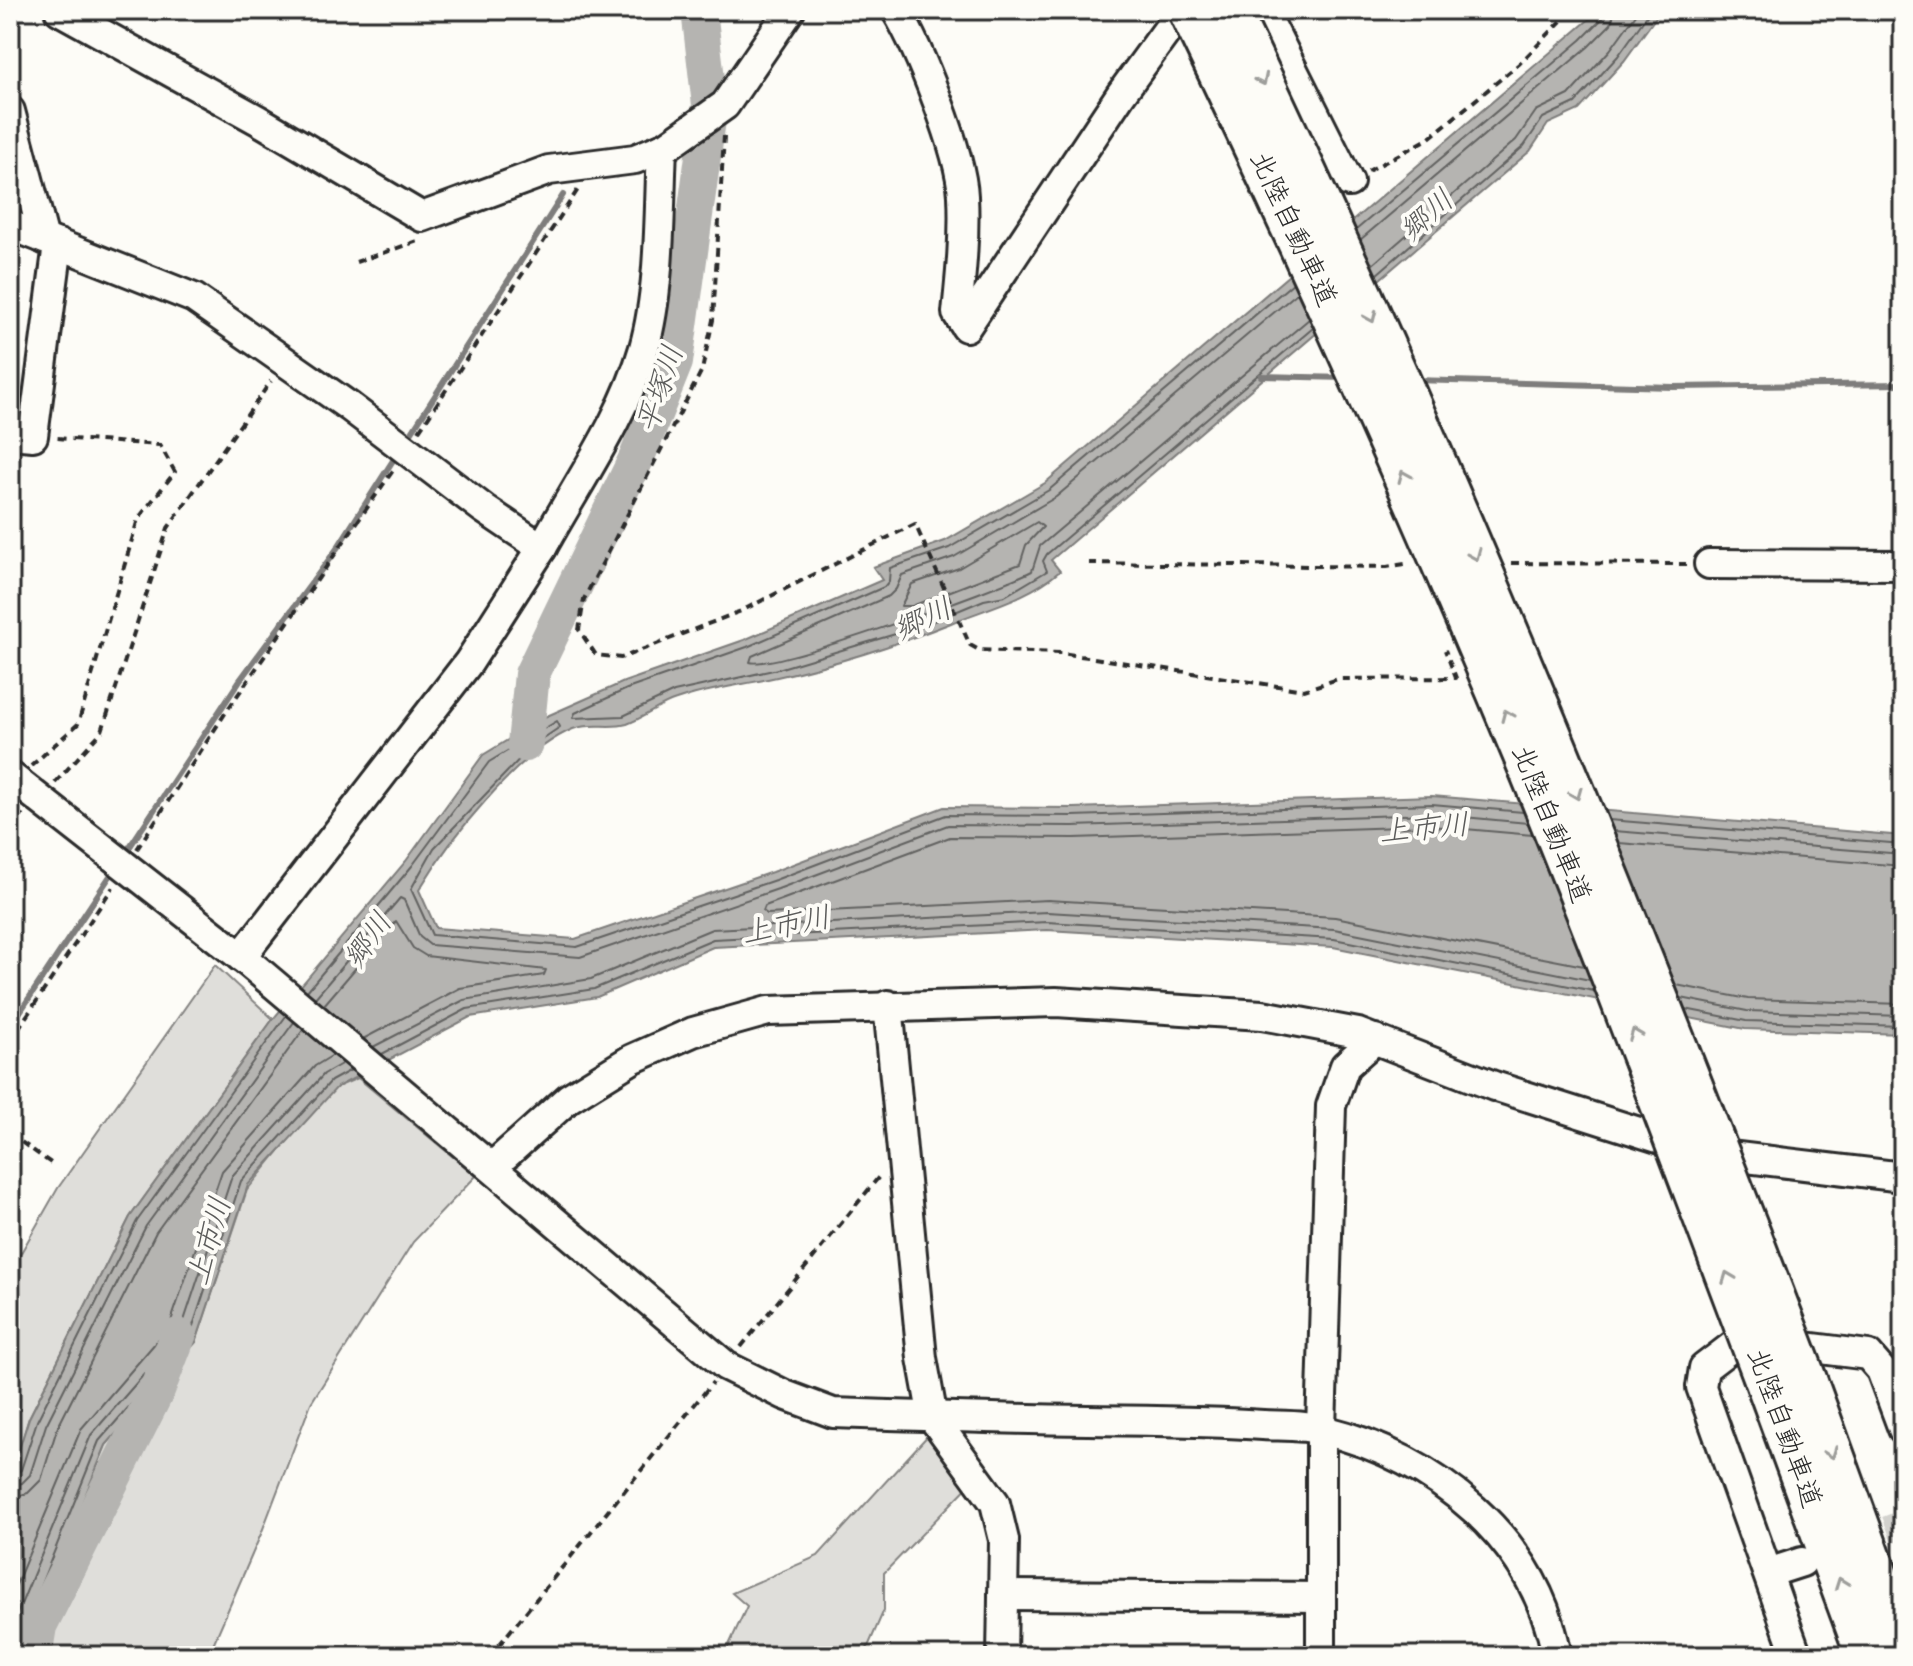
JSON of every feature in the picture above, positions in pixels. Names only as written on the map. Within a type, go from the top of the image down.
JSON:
[{"type":"highway","name":"北陸自動車道","points":[[1190,10],[1277,191],[1526,758],[1652,1077],[1903,1650]]},
{"type":"highway","name":"北陸自動車道","points":[[1228,10],[1314,190],[1560,754],[1785,1378],[1868,1656]]},
{"type":"street","points":[[59,10],[258,120],[422,217],[549,170],[635,159],[667,145],[725,105],[790,10]]},
{"type":"street","points":[[896,10],[939,106],[963,192],[964,244],[957,313],[966,327],[1121,94],[1182,10]]},
{"type":"street","points":[[1263,10],[1349,182]]},
{"type":"street","points":[[10,111],[51,241],[22,435]]},
{"type":"street","points":[[245,960],[469,662],[542,548],[626,395],[644,347],[653,295],[667,145]]},
{"type":"street","points":[[10,225],[194,298],[542,548]]},
{"type":"street","points":[[1709,564],[1903,565]]},
{"type":"street","points":[[12,778],[245,960],[726,1366],[785,1395],[833,1413],[933,1418],[1227,1422],[1321,1429],[1381,1449],[1430,1475],[1488,1519],[1519,1558],[1553,1629],[1557,1656]]},
{"type":"street","points":[[488,1162],[569,1098],[632,1059],[693,1032],[768,1011],[1056,1002],[1262,1015],[1375,1039],[1494,1086],[1705,1153],[1903,1177]]},
{"type":"street","points":[[888,1005],[922,1358],[933,1418],[995,1503],[1004,1540],[1002,1656]]},
{"type":"street","points":[[1321,1656],[1321,1429],[1331,1106],[1345,1066],[1375,1039]]},
{"type":"street","points":[[1797,1656],[1701,1387],[1704,1368],[1742,1339],[1868,1355],[1881,1370],[1903,1429]]},
{"type":"street","points":[[1768,1573],[1802,1562]]},
{"type":"street","points":[[1003,1595],[1321,1597]]},
{"type":"path","points":[[1349,182],[1428,139],[1519,64],[1572,10]]},
{"type":"path","points":[[725,105],[713,320],[702,370],[584,599],[579,630],[596,655],[621,658],[741,611],[915,524],[970,645],[979,650],[1061,653],[1304,690],[1338,679],[1456,678],[1445,649]]},
{"type":"path","points":[[10,1041],[228,709],[407,450],[580,186]]},
{"type":"path","points":[[48,790],[102,731],[168,528],[224,453],[284,360]]},
{"type":"path","points":[[12,778],[78,724],[138,519],[175,472],[160,445],[22,435]]},
{"type":"path","points":[[1089,563],[1387,567],[1412,563]]},
{"type":"path","points":[[1505,563],[1709,564]]},
{"type":"path","points":[[10,826],[29,808]]},
{"type":"path","points":[[10,1134],[55,1166]]},
{"type":"path","points":[[490,1656],[903,1147]]},
{"type":"shaded area","points":[[215,965],[273,1019],[130,1217],[29,1418],[10,1478],[10,1272],[58,1188]]},
{"type":"shaded area","points":[[358,1078],[476,1176],[413,1242],[311,1403],[261,1534],[208,1656],[19,1656],[106,1445],[196,1342],[247,1190],[328,1091]]},
{"type":"shaded area","points":[[931,1432],[981,1473],[884,1573],[884,1610],[864,1656],[724,1656],[747,1606],[732,1593],[818,1556]]},
{"type":"water","name":"郷川","points":[[1600,10],[1661,10],[1624,61],[1579,110],[1548,124],[1530,151],[1051,560],[1060,571],[1047,581],[1008,602],[866,653],[799,672],[688,696],[627,724],[573,729],[552,740],[508,776],[448,847],[419,890],[436,928],[575,939],[772,872],[944,807],[1073,808],[1432,796],[1903,836],[1903,1034],[1745,1029],[1333,947],[1047,930],[713,947],[597,997],[470,1017],[337,1087],[248,1185],[196,1342],[106,1445],[19,1656],[10,1656],[10,1478],[29,1418],[130,1217],[273,1019],[406,861],[483,755],[547,716],[624,682],[744,640],[882,580],[873,567],[945,541],[1045,483]]},
{"type":"waterway","name":"平塚川","points":[[525,744],[532,674],[637,457],[675,362],[710,105],[699,10]]},
{"type":"waterway","points":[[406,441],[563,195]]},
{"type":"waterway","points":[[1261,376],[1346,378]]},
{"type":"waterway","points":[[1413,380],[1673,387],[1903,384]]},
{"type":"waterway","points":[[125,854],[240,680],[336,550],[397,454]]},
{"type":"waterway","points":[[10,1027],[116,867]]},
{"type":"waterway","name":"上市川","points":[[34,1656],[39,1626],[157,1390],[178,1336]]},
{"type":"tunnel","points":[[1848,1545],[1903,1524]]}]
